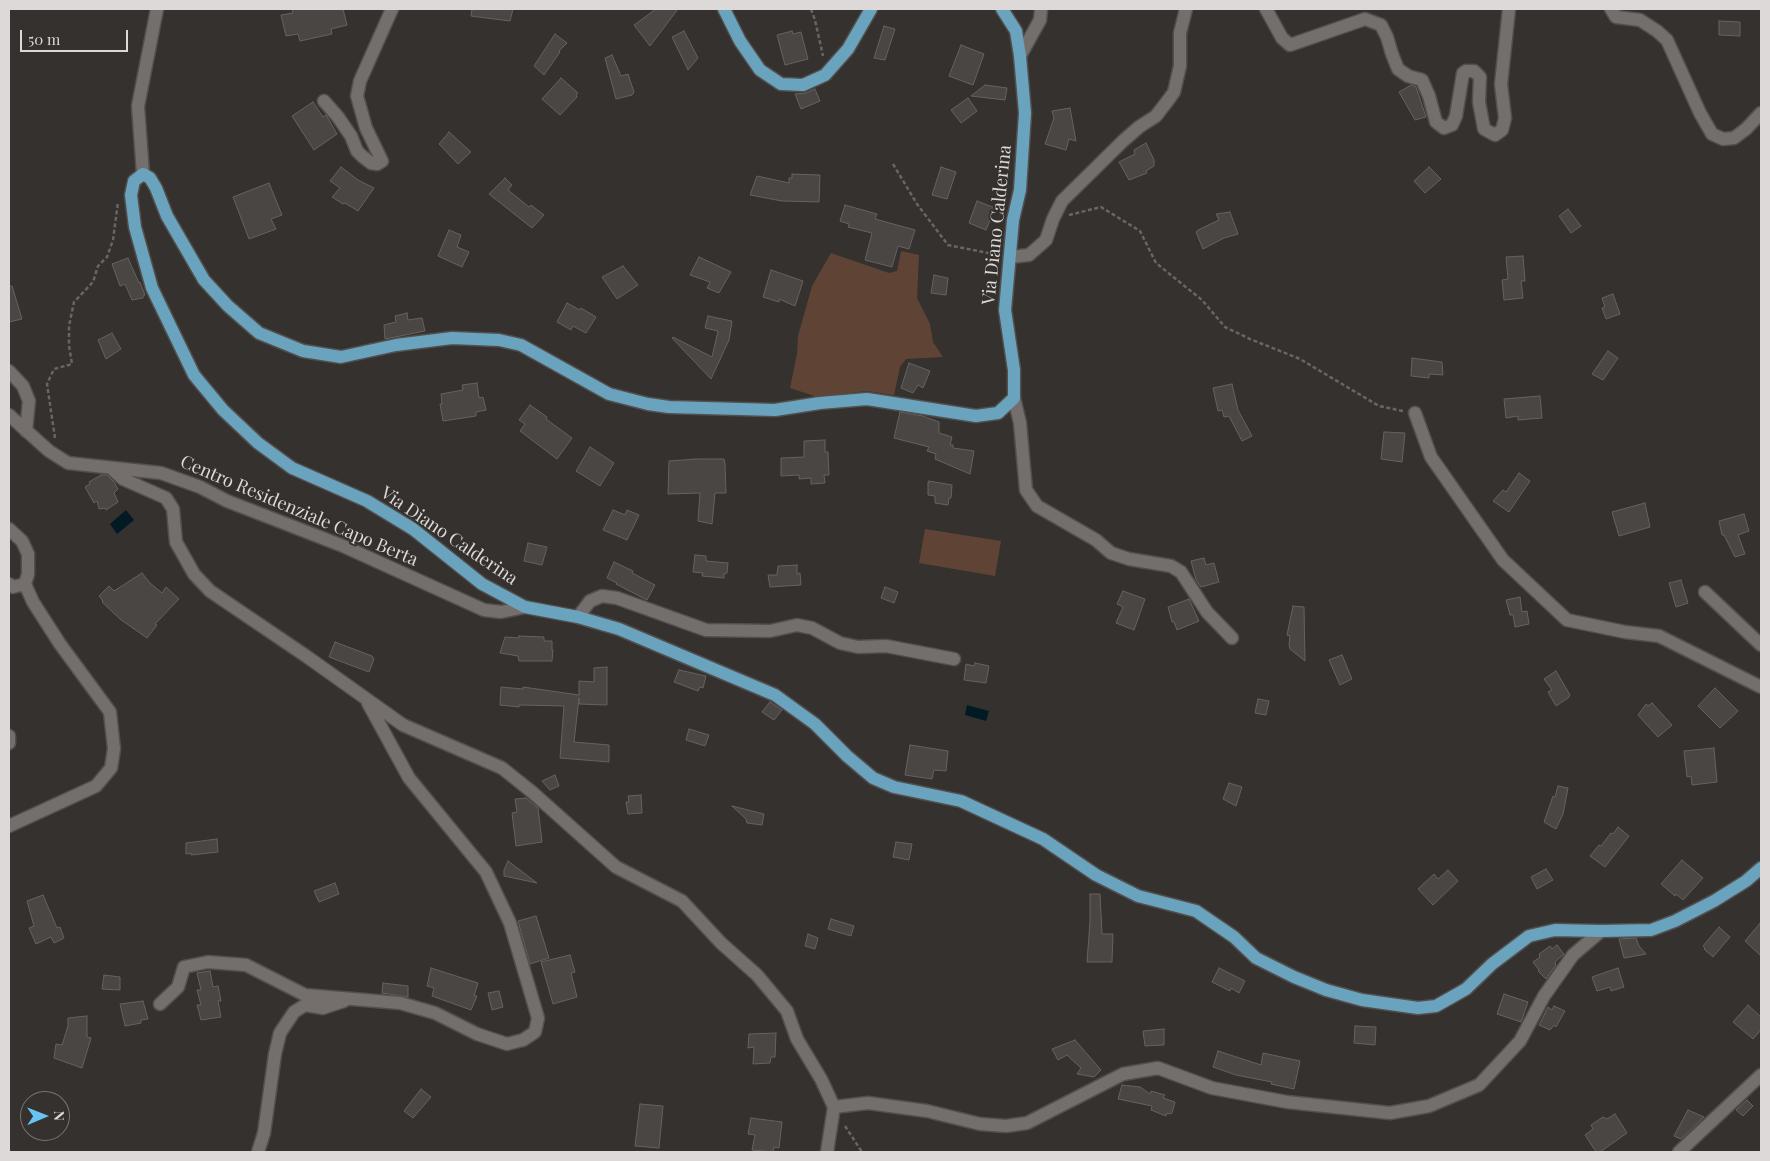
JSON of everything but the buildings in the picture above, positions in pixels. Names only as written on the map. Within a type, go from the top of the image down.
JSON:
[{"type":"main road","points":[[724,9],[740,41],[760,70],[781,84],[804,85],[825,75],[848,49],[871,9]]},
{"type":"main road","name":"Via Diano Calderina","points":[[1002,9],[1016,32],[1020,56],[1024,122],[1020,190],[1013,220],[1005,310],[1014,370],[1014,398]]},
{"type":"main road","points":[[131,195],[134,181],[142,174],[150,178],[166,216],[204,280],[228,306],[259,333],[303,352],[341,357],[396,345],[452,338],[499,340],[521,345],[609,394],[648,404],[669,407],[775,410],[820,403],[867,399],[976,416],[998,413],[1014,398]]},
{"type":"main road","name":"Via Diano Calderina","points":[[131,195],[135,227],[152,288],[194,375],[223,410],[258,443],[292,468],[367,501],[412,529],[482,584],[525,607],[578,617],[619,629],[775,694],[815,724],[847,756],[873,778],[894,787],[961,801],[1044,839],[1096,875],[1138,896],[1196,911],[1234,937],[1256,958],[1294,977],[1326,990],[1362,1000],[1418,1008],[1436,1006],[1466,989],[1492,964],[1529,936],[1555,930],[1651,930],[1675,921],[1714,901],[1761,868]]},
{"type":"street","points":[[142,174],[138,106],[157,9]]},
{"type":"street","points":[[324,101],[343,123],[362,156],[371,163],[377,164],[382,161],[366,128],[357,96],[360,81],[392,9]]},
{"type":"street","points":[[1020,56],[1040,20],[1041,9]]},
{"type":"street","points":[[1010,257],[1029,255],[1046,240],[1062,201],[1124,140],[1156,116],[1174,92],[1180,66],[1180,33],[1186,9]]},
{"type":"street","points":[[1266,9],[1282,38],[1290,44],[1366,19],[1381,25],[1398,69],[1408,76],[1422,80],[1429,96],[1436,122],[1444,128],[1452,125],[1456,116],[1463,74],[1466,71],[1474,71],[1480,77],[1478,102],[1484,129],[1495,135],[1502,130],[1505,118],[1500,84],[1509,9]]},
{"type":"street","points":[[1612,9],[1616,17],[1640,20],[1667,40],[1700,113],[1712,134],[1722,139],[1734,138],[1746,130],[1761,113]]},
{"type":"street","points":[[9,371],[23,386],[29,401],[26,431]]},
{"type":"street","points":[[1014,398],[1020,423],[1026,490],[1037,506],[1096,540],[1111,553],[1171,566],[1181,572],[1207,612],[1232,638]]},
{"type":"street","points":[[1415,414],[1431,457],[1503,560],[1566,620],[1625,632],[1660,636],[1761,687]]},
{"type":"street","name":"Centro Residenziale Capo Berta","points":[[9,415],[26,431],[68,463],[161,472],[200,487],[226,501],[343,546],[484,610],[501,612],[525,607]]},
{"type":"street","points":[[111,468],[123,479],[166,498],[173,509],[176,542],[194,574],[210,590],[402,725],[502,768],[532,792],[616,867],[682,901],[721,943],[757,975],[786,1011],[797,1039],[821,1079],[834,1108],[827,1152]]},
{"type":"street","points":[[9,529],[22,541],[28,554],[28,574],[25,584],[33,602],[60,644],[110,712],[114,749],[111,768],[96,786],[9,826]]},
{"type":"street","points":[[9,584],[13,587],[25,584]]},
{"type":"street","points":[[1705,592],[1761,644]]},
{"type":"street","points":[[578,617],[590,601],[602,596],[617,598],[706,630],[770,632],[797,625],[812,628],[840,643],[858,647],[886,646],[954,659]]},
{"type":"street","points":[[160,1004],[178,986],[184,968],[208,962],[246,965],[305,995],[400,1003],[426,1010],[477,1034],[508,1044],[523,1040],[535,1032],[538,1018],[510,923],[486,872],[409,778],[366,701]]},
{"type":"street","points":[[9,736],[9,743]]},
{"type":"street","points":[[834,1108],[868,1103],[927,1111],[980,1124],[1006,1126],[1027,1123],[1123,1074],[1158,1068],[1212,1088],[1287,1102],[1390,1113],[1429,1106],[1479,1085],[1520,1041],[1544,996],[1573,955],[1601,931]]},
{"type":"street","points":[[258,1152],[264,1133],[275,1054],[280,1033],[294,1012],[305,1005],[323,1008],[349,999]]},
{"type":"street","points":[[1678,1152],[1761,1075]]},
{"type":"path","points":[[811,9],[823,57]]},
{"type":"path","points":[[893,164],[917,204],[948,245],[1010,257]]},
{"type":"path","points":[[59,457],[47,384],[54,369],[72,364],[69,326],[74,302],[93,282],[98,266],[106,257],[113,240],[119,194],[131,195]]},
{"type":"path","points":[[1053,219],[1101,207],[1140,231],[1156,263],[1202,300],[1225,327],[1250,340],[1300,359],[1379,406],[1415,414]]},
{"type":"path","points":[[834,1108],[862,1152]]},
{"type":"shaded area","points":[[901,251],[919,255],[917,298],[930,324],[933,342],[943,357],[906,359],[900,367],[894,395],[867,391],[817,397],[790,388],[797,354],[798,336],[812,286],[831,253],[889,273],[897,271]]},
{"type":"shaded area","points":[[925,529],[1001,541],[995,576],[919,563]]},
{"type":"water","points":[[126,510],[134,520],[117,534],[110,524]]},
{"type":"water","points":[[967,705],[989,711],[986,721],[965,715]]}]
